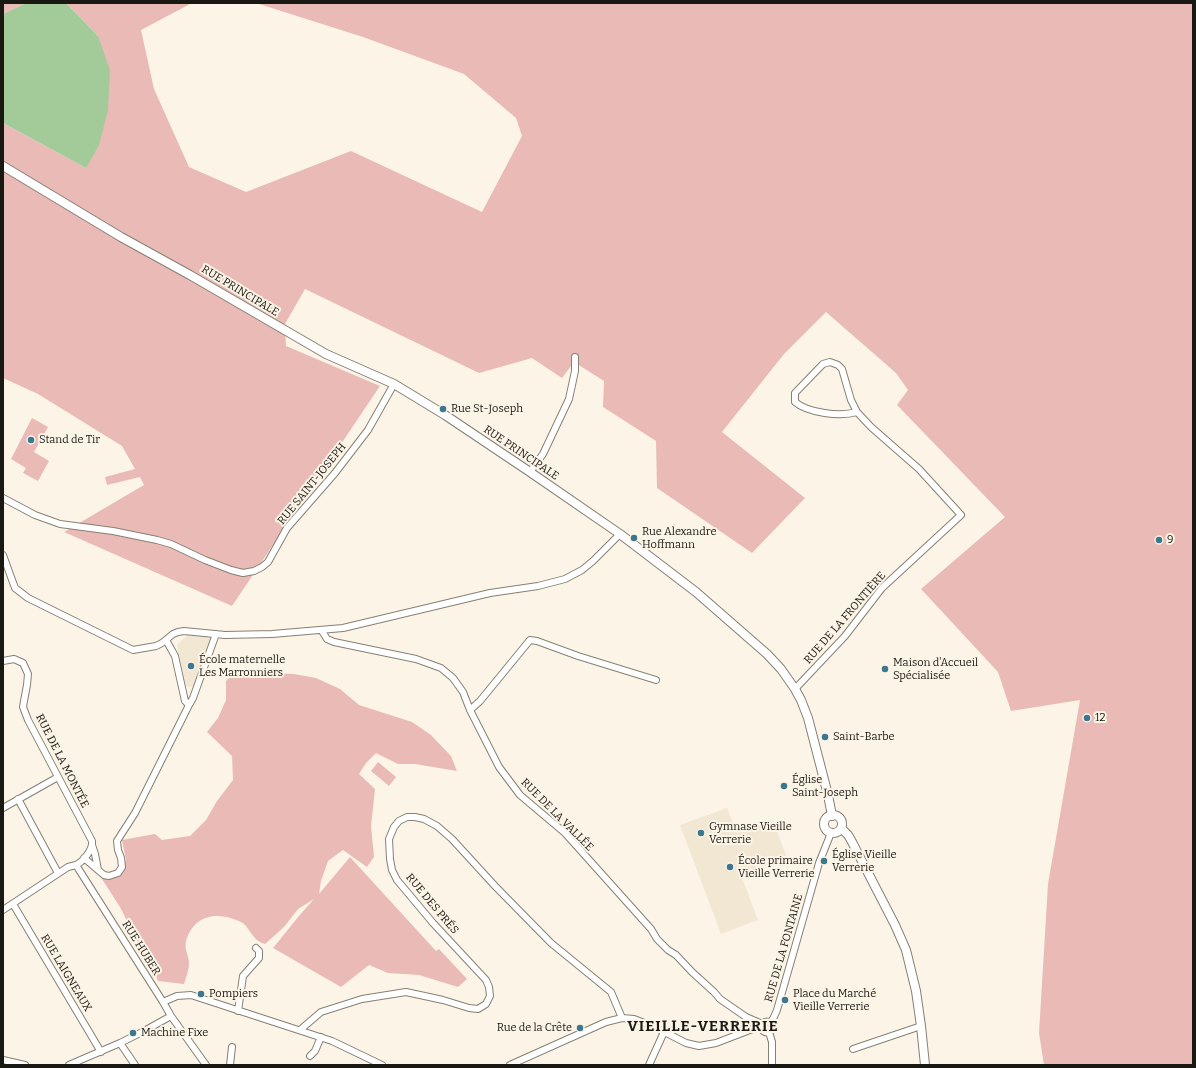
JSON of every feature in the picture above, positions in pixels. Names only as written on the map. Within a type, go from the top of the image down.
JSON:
[{"type":"street","name":"RUE PRINCIPALE","points":[[3,166],[121,237],[326,354],[394,384],[445,415],[620,534],[696,592],[767,654],[781,669],[795,689],[808,718],[832,816]]},
{"type":"street","points":[[530,472],[542,454],[569,399],[575,371],[575,357]]},
{"type":"street","points":[[830,362],[838,365],[842,369],[851,400],[857,412],[849,414],[827,414],[800,406],[795,402],[795,393],[823,364],[830,362]]},
{"type":"street","name":"RUE SAINT-JOSEPH","points":[[3,498],[35,514],[60,524],[113,531],[158,540],[171,544],[231,570],[243,573],[254,571],[268,562],[287,528],[368,430],[394,384]]},
{"type":"street","name":"RUE DE LA FRONTIÈRE","points":[[795,689],[845,636],[882,588],[962,515],[919,469],[857,412]]},
{"type":"street","points":[[3,555],[15,588],[28,598],[133,650],[156,646],[173,634],[184,631],[216,634],[272,634],[322,631],[343,628],[490,593],[538,586],[564,579],[575,574],[593,561],[620,534]]},
{"type":"street","name":"RUE DE LA VALLÉE","points":[[322,631],[327,639],[334,642],[416,659],[441,668],[453,678],[463,692],[470,710],[499,767],[520,795],[565,833],[668,950],[676,955],[720,999],[762,1026]]},
{"type":"street","points":[[84,858],[104,875],[109,876],[118,873],[122,867],[117,841],[135,813],[193,698],[216,634]]},
{"type":"street","points":[[166,640],[175,656],[185,701],[189,705]]},
{"type":"street","points":[[470,710],[480,701],[530,640],[656,680]]},
{"type":"street","name":"RUE DE LA MONTÉE","points":[[3,661],[14,659],[23,663],[28,674],[24,701],[24,707],[28,720],[92,843],[98,870]]},
{"type":"street","points":[[3,808],[58,777]]},
{"type":"street","points":[[18,799],[58,873]]},
{"type":"street","points":[[832,816],[837,817],[842,824],[841,828],[837,832],[831,833],[827,830],[825,824],[826,819],[832,816]]},
{"type":"street","name":"RUE DES PRÉS","points":[[300,1030],[321,1012],[362,999],[406,992],[443,1000],[469,1008],[478,1009],[486,1004],[490,996],[489,987],[486,980],[397,880],[392,870],[390,860],[390,839],[394,827],[399,821],[407,817],[424,819],[437,826],[452,839],[495,886],[551,943],[611,992],[622,1018]]},
{"type":"street","points":[[841,828],[851,840],[885,905],[906,950],[916,991],[925,1065]]},
{"type":"street","name":"RUE DE LA FONTAINE","points":[[772,1065],[772,1042],[768,1032],[773,1028],[771,1022],[777,1010],[819,863],[831,833]]},
{"type":"street","points":[[3,910],[58,873],[68,867],[82,862],[92,843]]},
{"type":"street","name":"RUE HUBER","points":[[76,865],[171,1016],[206,1065]]},
{"type":"street","name":"RUE LAIGNEAUX","points":[[13,904],[101,1052]]},
{"type":"street","points":[[238,1011],[243,976],[259,958],[259,951],[256,948]]},
{"type":"street","points":[[163,1002],[177,996],[191,995],[332,1041],[382,1065]]},
{"type":"street","points":[[73,1064],[120,1043],[171,1016]]},
{"type":"street","points":[[510,1065],[606,1022],[622,1018],[634,1019],[686,1043],[699,1046],[716,1043],[762,1026],[765,1021],[771,1022]]},
{"type":"street","points":[[762,1026],[765,1032],[768,1032]]},
{"type":"street","points":[[852,1048],[921,1026]]},
{"type":"street","points":[[649,1065],[664,1032]]},
{"type":"street","points":[[310,1056],[315,1051],[321,1037]]},
{"type":"street","points":[[120,1043],[135,1065]]},
{"type":"street","points":[[230,1065],[232,1047]]},
{"type":"street","points":[[3,1060],[25,1065]]},
{"type":"shaded area","points":[[3,3],[26,3],[3,14]]},
{"type":"shaded area","points":[[26,3],[66,3],[98,36],[110,70],[108,110],[99,145],[86,168],[3,123],[3,14]]},
{"type":"shaded area","points":[[66,3],[192,3],[141,30],[154,89],[189,167],[246,192],[351,151],[482,212],[522,136],[516,118],[464,74],[363,37],[256,3],[1193,3],[1193,1065],[1044,1065],[1039,1033],[1048,884],[1080,700],[1011,711],[998,672],[921,589],[1005,517],[897,405],[908,390],[896,373],[826,312],[784,354],[722,432],[805,498],[752,553],[657,488],[656,441],[603,407],[604,381],[574,362],[562,378],[532,358],[479,373],[305,289],[285,324],[286,346],[380,386],[232,606],[64,532],[144,485],[140,477],[107,485],[105,477],[135,469],[122,446],[38,394],[3,378],[3,123],[86,168],[98,36]]},
{"type":"shaded area","name":"Stand de Tir","points":[[32,418],[48,427],[34,452],[49,461],[38,481],[23,473],[26,468],[11,459]]},
{"type":"shaded area","name":"École maternelle Les Marronniers","points":[[188,635],[212,637],[193,687],[186,686],[177,645]]},
{"type":"shaded area","points":[[236,671],[294,674],[316,678],[340,689],[359,705],[412,722],[431,735],[451,756],[457,771],[415,764],[398,764],[376,753],[366,763],[359,774],[375,789],[371,826],[374,857],[367,867],[343,850],[328,861],[321,881],[319,894],[350,857],[436,951],[439,949],[467,979],[458,987],[419,975],[388,973],[369,965],[341,987],[273,948],[314,899],[298,909],[284,927],[265,944],[256,939],[241,922],[216,916],[201,920],[190,932],[186,941],[189,963],[184,984],[158,981],[148,958],[135,937],[120,907],[100,876],[120,872],[126,860],[122,840],[155,834],[162,840],[190,836],[206,820],[217,801],[233,780],[232,756],[207,732],[218,718],[226,700],[226,681]]},
{"type":"shaded area","points":[[378,762],[396,777],[389,786],[371,771]]},
{"type":"shaded area","name":"École primaire Vieille Verrerie","points":[[727,808],[737,833],[773,820],[787,858],[741,875],[758,920],[721,934],[680,825]]},
{"type":"place","name":"Rue St-Joseph","points":[[443,409]]},
{"type":"place","name":"Stand de Tir","points":[[31,440]]},
{"type":"place","name":"Rue Alexandre Hoffmann","points":[[634,538]]},
{"type":"place","name":"9","points":[[1159,540]]},
{"type":"place","name":"École maternelle Les Marronniers","points":[[191,666]]},
{"type":"place","name":"Maison d'Accueil Spécialisée","points":[[885,669]]},
{"type":"place","name":"12","points":[[1087,718]]},
{"type":"place","name":"Saint-Barbe","points":[[825,737]]},
{"type":"place","name":"Église Saint-Joseph","points":[[784,786]]},
{"type":"place","name":"Gymnase Vieille Verrerie","points":[[701,833]]},
{"type":"place","name":"Église Vieille Verrerie","points":[[824,861]]},
{"type":"place","name":"École primaire Vieille Verrerie","points":[[730,867]]},
{"type":"place","name":"Pompiers","points":[[201,994]]},
{"type":"place","name":"Place du Marché Vieille Verrerie","points":[[785,1000]]},
{"type":"place","name":"Rue de la Crête","points":[[580,1028]]},
{"type":"place","name":"Machine Fixe","points":[[133,1033]]},
{"type":"district","name":"VIEILLE-VERRERIE","points":[[703,1027]]}]
